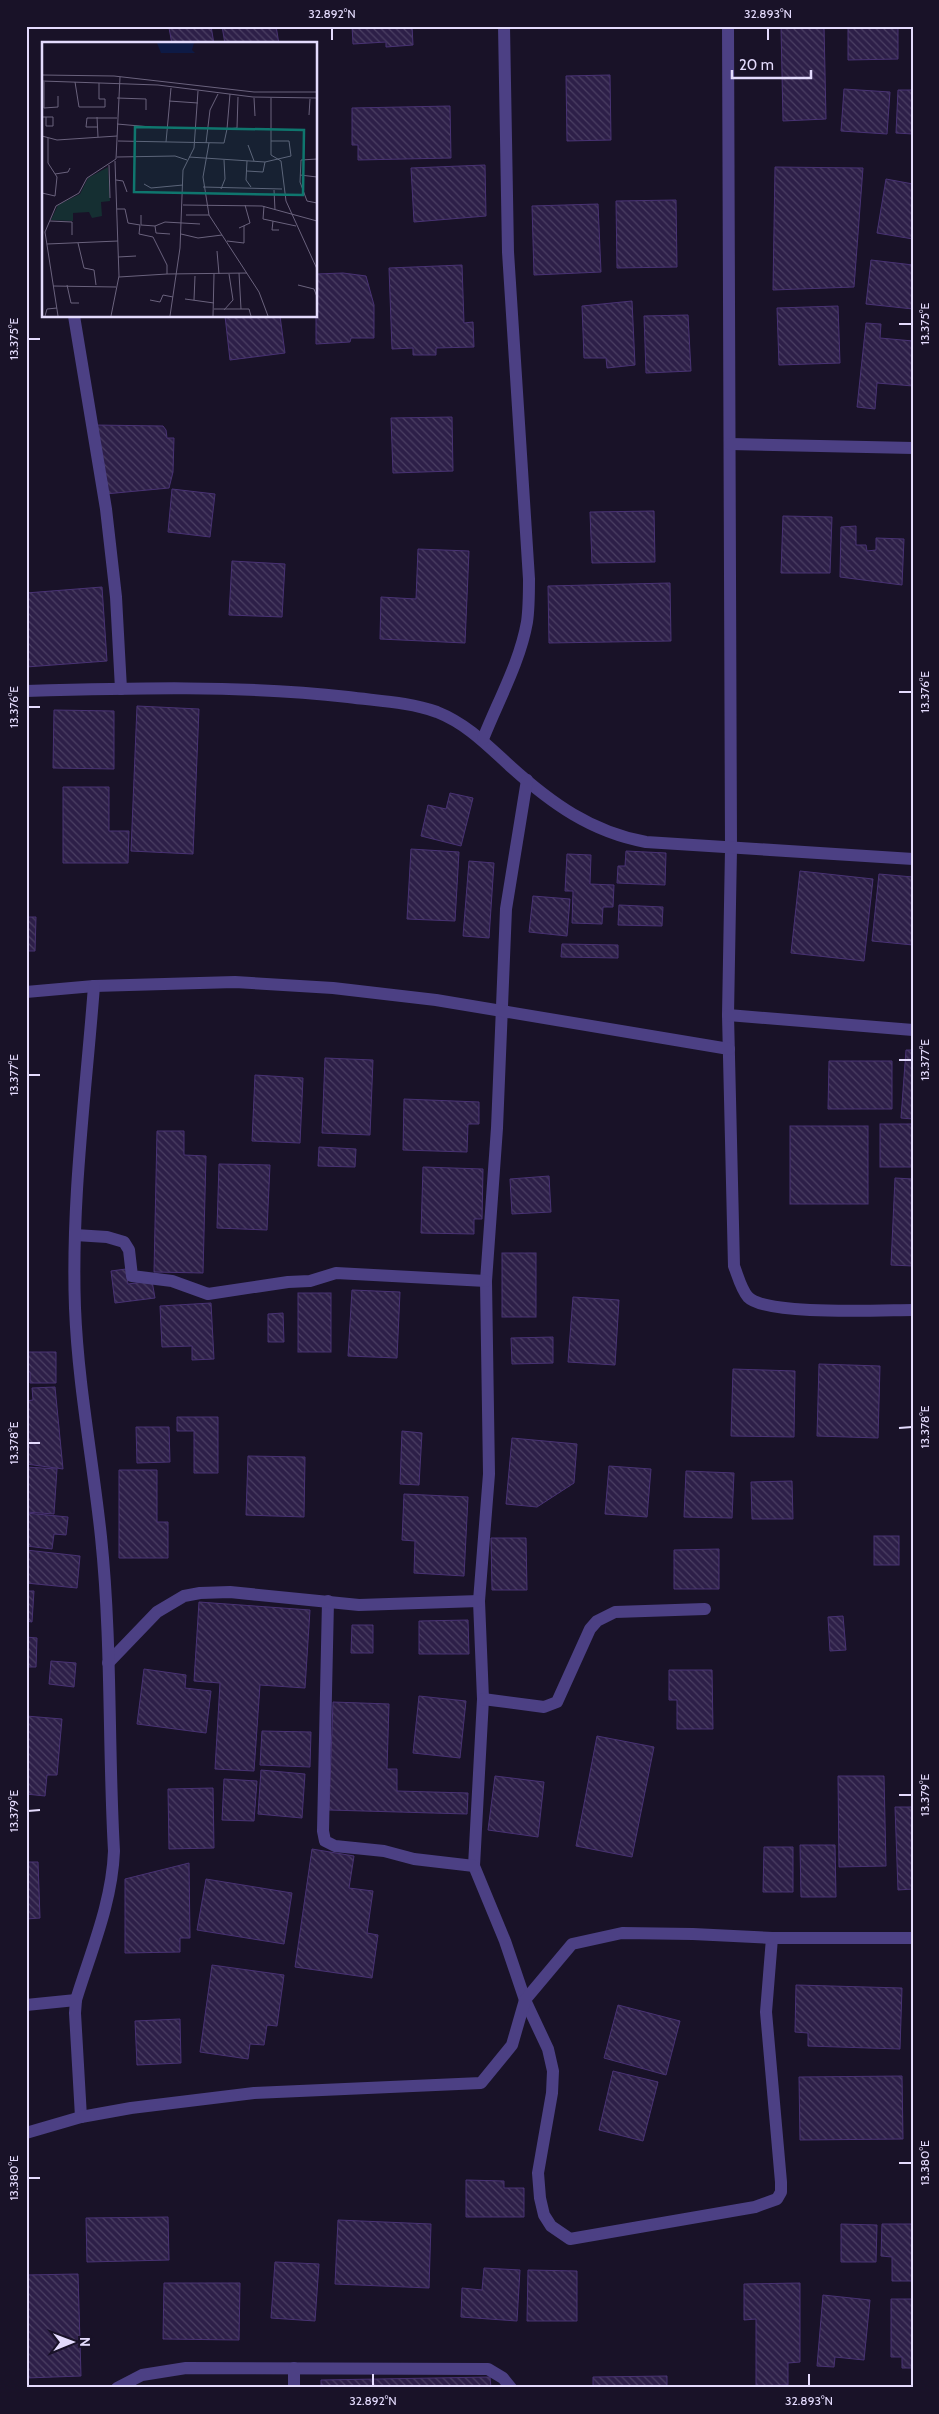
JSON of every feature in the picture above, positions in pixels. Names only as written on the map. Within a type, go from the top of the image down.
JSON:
[{"type":"street","points":[[483,739],[516,660],[527,623],[529,603],[508,252],[504,26]]},
{"type":"street","points":[[728,26],[731,849],[728,1014],[734,1266],[741,1286],[749,1298],[759,1304],[793,1308],[913,1310]]},
{"type":"street","points":[[74,318],[106,509],[116,597],[121,689]]},
{"type":"street","points":[[730,444],[913,448]]},
{"type":"street","points":[[26,691],[121,689],[258,690],[400,703],[437,712],[462,724],[483,739],[527,780],[568,812],[592,827],[620,838],[731,849],[913,859]]},
{"type":"street","points":[[527,780],[506,909],[497,1128],[486,1281],[488,1474],[480,1601],[483,1699],[474,1866],[505,1941],[525,2000],[548,2049],[553,2071],[552,2093],[538,2173],[544,2214],[551,2226],[560,2234],[570,2240],[768,2204],[777,2199],[781,2192],[766,2012],[772,1938]]},
{"type":"street","points":[[26,992],[94,986],[234,982],[333,988],[436,1000],[503,1013],[729,1049]]},
{"type":"street","points":[[81,2117],[75,2013],[76,2000],[107,1903],[114,1866],[108,1663],[101,1537],[79,1365],[75,1308],[75,1235],[94,986]]},
{"type":"street","points":[[728,1014],[913,1030]]},
{"type":"street","points":[[75,1235],[107,1237],[124,1242],[129,1250],[132,1276],[172,1281],[208,1294],[288,1282],[310,1281],[336,1273],[486,1281]]},
{"type":"street","points":[[108,1663],[158,1612],[184,1596],[230,1592],[359,1605],[480,1601]]},
{"type":"street","points":[[328,1601],[325,1703],[325,1841],[335,1846],[384,1851],[414,1859],[474,1866]]},
{"type":"street","points":[[483,1699],[552,1706],[558,1702],[590,1629],[597,1621],[615,1612],[704,1609]]},
{"type":"street","points":[[26,2134],[81,2117],[131,2108],[254,2094],[481,2083],[512,2045],[525,2000],[572,1944],[622,1933],[772,1938],[913,1938]]},
{"type":"street","points":[[26,2005],[76,2000]]},
{"type":"street","points":[[117,2388],[142,2375],[186,2368],[488,2369],[503,2378],[511,2388]]},
{"type":"street","points":[[294,2368],[294,2388]]},
{"type":"building","points":[[177,26],[211,26],[214,42],[172,42],[169,28]]},
{"type":"building","points":[[222,26],[276,26],[279,42],[225,42]]},
{"type":"building","points":[[352,26],[412,26],[413,45],[386,47],[386,42],[353,44]]},
{"type":"building","points":[[824,26],[826,119],[783,121],[781,27]]},
{"type":"building","points":[[848,26],[898,26],[898,59],[848,60]]},
{"type":"building","points":[[610,75],[611,140],[567,141],[566,76]]},
{"type":"building","points":[[844,89],[890,92],[887,134],[841,131]]},
{"type":"building","points":[[898,90],[913,90],[913,134],[896,133]]},
{"type":"building","points":[[450,106],[451,158],[358,160],[358,145],[352,145],[352,108]]},
{"type":"building","points":[[485,165],[486,216],[414,222],[411,168]]},
{"type":"building","points":[[775,167],[863,168],[854,287],[773,290]]},
{"type":"building","points":[[886,179],[913,184],[913,239],[877,233]]},
{"type":"building","points":[[676,200],[677,267],[617,268],[616,201]]},
{"type":"building","points":[[598,204],[601,272],[534,275],[532,206]]},
{"type":"building","points":[[871,260],[913,265],[913,309],[866,304]]},
{"type":"building","points":[[462,265],[464,323],[473,322],[474,347],[436,348],[436,355],[413,355],[413,348],[392,349],[389,268]]},
{"type":"building","points":[[343,273],[366,276],[374,305],[374,338],[351,338],[350,342],[316,344],[318,274]]},
{"type":"building","points":[[632,301],[635,365],[607,368],[606,358],[584,358],[582,306]]},
{"type":"building","points":[[838,306],[840,363],[779,365],[777,308]]},
{"type":"building","points":[[688,315],[691,371],[646,373],[644,316]]},
{"type":"building","points":[[225,318],[280,318],[285,353],[230,360]]},
{"type":"building","points":[[866,323],[881,324],[880,338],[913,341],[913,386],[877,383],[875,409],[857,407]]},
{"type":"building","points":[[452,417],[453,471],[393,473],[391,418]]},
{"type":"building","points":[[94,425],[163,426],[166,430],[167,438],[174,438],[173,472],[169,488],[105,494]]},
{"type":"building","points":[[172,489],[215,494],[210,537],[168,532]]},
{"type":"building","points":[[654,511],[655,562],[592,563],[590,512]]},
{"type":"building","points":[[783,516],[832,517],[830,573],[781,573]]},
{"type":"building","points":[[856,526],[856,545],[866,545],[867,551],[876,550],[876,538],[904,539],[902,585],[840,577],[841,527]]},
{"type":"building","points":[[418,549],[469,551],[465,643],[380,639],[381,597],[416,599]]},
{"type":"building","points":[[232,561],[285,564],[282,617],[229,615]]},
{"type":"building","points":[[670,583],[671,641],[549,643],[548,586]]},
{"type":"building","points":[[102,587],[107,661],[26,667],[26,593]]},
{"type":"building","points":[[137,706],[199,709],[193,854],[131,851]]},
{"type":"building","points":[[54,710],[114,711],[114,769],[53,768]]},
{"type":"building","points":[[26,758],[28,814],[26,814]]},
{"type":"building","points":[[63,787],[109,787],[109,831],[129,831],[128,863],[63,863]]},
{"type":"building","points":[[450,793],[473,798],[461,846],[421,836],[428,805],[446,809]]},
{"type":"building","points":[[411,849],[459,852],[455,921],[407,919]]},
{"type":"building","points":[[626,851],[666,853],[665,885],[617,883],[618,866],[625,866]]},
{"type":"building","points":[[567,854],[591,855],[590,884],[614,885],[613,907],[603,907],[602,924],[572,923],[573,891],[565,891]]},
{"type":"building","points":[[469,861],[494,863],[489,938],[463,936]]},
{"type":"building","points":[[800,871],[873,879],[864,961],[791,953]]},
{"type":"building","points":[[879,874],[913,877],[913,945],[872,941]]},
{"type":"building","points":[[533,896],[570,899],[567,936],[529,932]]},
{"type":"building","points":[[619,905],[663,907],[662,926],[618,925]]},
{"type":"building","points":[[26,917],[36,917],[35,951],[26,951]]},
{"type":"building","points":[[562,944],[618,945],[618,958],[561,957]]},
{"type":"building","points":[[906,1050],[913,1050],[913,1119],[901,1118]]},
{"type":"building","points":[[325,1058],[373,1060],[370,1135],[322,1133]]},
{"type":"building","points":[[829,1061],[892,1061],[892,1109],[828,1109]]},
{"type":"building","points":[[255,1075],[303,1078],[300,1143],[252,1141]]},
{"type":"building","points":[[404,1099],[479,1102],[479,1124],[468,1124],[467,1152],[403,1150]]},
{"type":"building","points":[[880,1124],[913,1124],[913,1167],[880,1167]]},
{"type":"building","points":[[790,1126],[868,1126],[868,1204],[790,1204]]},
{"type":"building","points":[[157,1131],[184,1131],[184,1155],[206,1156],[203,1273],[154,1272]]},
{"type":"building","points":[[319,1147],[356,1149],[355,1167],[318,1166]]},
{"type":"building","points":[[219,1164],[270,1165],[267,1230],[217,1228]]},
{"type":"building","points":[[423,1167],[483,1169],[482,1219],[474,1219],[474,1234],[421,1233]]},
{"type":"building","points":[[549,1176],[551,1212],[512,1214],[510,1179]]},
{"type":"building","points":[[895,1178],[913,1179],[913,1266],[891,1265]]},
{"type":"building","points":[[502,1253],[536,1253],[536,1317],[502,1317]]},
{"type":"building","points":[[126,1269],[128,1284],[152,1281],[155,1298],[115,1303],[111,1271]]},
{"type":"building","points":[[352,1290],[400,1292],[397,1358],[348,1356]]},
{"type":"building","points":[[298,1293],[331,1293],[331,1352],[298,1352]]},
{"type":"building","points":[[573,1297],[619,1300],[615,1365],[568,1362]]},
{"type":"building","points":[[211,1303],[214,1359],[192,1360],[192,1346],[162,1347],[160,1306]]},
{"type":"building","points":[[283,1313],[284,1342],[268,1342],[268,1314]]},
{"type":"building","points":[[553,1337],[553,1363],[512,1364],[511,1338]]},
{"type":"building","points":[[26,1352],[56,1352],[56,1383],[30,1383],[30,1372],[26,1372]]},
{"type":"building","points":[[819,1364],[880,1366],[878,1438],[817,1436]]},
{"type":"building","points":[[733,1369],[795,1371],[794,1437],[731,1436]]},
{"type":"building","points":[[55,1387],[63,1469],[26,1464],[26,1401],[33,1400],[32,1388]]},
{"type":"building","points":[[177,1417],[218,1417],[218,1473],[194,1473],[194,1431],[177,1431]]},
{"type":"building","points":[[136,1427],[169,1427],[170,1462],[137,1463]]},
{"type":"building","points":[[402,1431],[422,1433],[419,1485],[400,1484]]},
{"type":"building","points":[[512,1438],[577,1444],[574,1483],[537,1507],[506,1504]]},
{"type":"building","points":[[248,1456],[305,1457],[304,1517],[246,1515]]},
{"type":"building","points":[[609,1466],[651,1469],[647,1517],[605,1514]]},
{"type":"building","points":[[26,1467],[57,1469],[54,1514],[26,1512]]},
{"type":"building","points":[[119,1470],[157,1470],[157,1522],[168,1522],[168,1558],[119,1558]]},
{"type":"building","points":[[686,1471],[734,1473],[732,1518],[684,1517]]},
{"type":"building","points":[[792,1481],[793,1519],[752,1519],[751,1482]]},
{"type":"building","points":[[404,1494],[468,1497],[464,1576],[414,1573],[415,1541],[402,1540]]},
{"type":"building","points":[[26,1513],[68,1517],[66,1535],[54,1534],[52,1549],[26,1546]]},
{"type":"building","points":[[874,1536],[899,1536],[899,1565],[874,1565]]},
{"type":"building","points":[[491,1538],[526,1538],[527,1590],[492,1590]]},
{"type":"building","points":[[719,1549],[719,1589],[674,1589],[674,1550]]},
{"type":"building","points":[[26,1550],[80,1556],[77,1588],[26,1583]]},
{"type":"building","points":[[26,1591],[34,1591],[32,1622],[26,1621]]},
{"type":"building","points":[[199,1602],[310,1610],[305,1688],[260,1685],[254,1771],[215,1769],[220,1683],[194,1681]]},
{"type":"building","points":[[843,1616],[846,1650],[830,1651],[828,1617]]},
{"type":"building","points":[[468,1620],[469,1654],[419,1654],[419,1621]]},
{"type":"building","points":[[352,1625],[373,1625],[373,1653],[351,1653]]},
{"type":"building","points":[[26,1637],[37,1638],[36,1667],[26,1667]]},
{"type":"building","points":[[51,1661],[76,1663],[74,1687],[49,1684]]},
{"type":"building","points":[[144,1669],[186,1675],[185,1688],[211,1691],[206,1733],[137,1724]]},
{"type":"building","points":[[669,1670],[712,1670],[713,1729],[677,1729],[677,1700],[669,1700]]},
{"type":"building","points":[[419,1696],[466,1701],[460,1758],[413,1753]]},
{"type":"building","points":[[333,1702],[389,1704],[387,1769],[397,1769],[397,1791],[468,1793],[467,1814],[329,1810]]},
{"type":"building","points":[[26,1716],[62,1719],[57,1775],[47,1775],[45,1796],[26,1794]]},
{"type":"building","points":[[262,1731],[311,1732],[310,1767],[260,1765]]},
{"type":"building","points":[[597,1736],[654,1747],[632,1857],[576,1846]]},
{"type":"building","points":[[261,1770],[305,1774],[302,1818],[258,1814]]},
{"type":"building","points":[[495,1776],[544,1782],[538,1837],[488,1830]]},
{"type":"building","points":[[838,1776],[884,1776],[886,1866],[839,1867]]},
{"type":"building","points":[[224,1779],[257,1781],[254,1821],[222,1820]]},
{"type":"building","points":[[213,1788],[214,1848],[169,1849],[168,1789]]},
{"type":"building","points":[[895,1807],[913,1807],[913,1889],[898,1890]]},
{"type":"building","points":[[800,1845],[835,1845],[836,1897],[801,1897]]},
{"type":"building","points":[[764,1847],[793,1847],[793,1892],[763,1892]]},
{"type":"building","points":[[312,1849],[354,1856],[349,1888],[373,1891],[367,1933],[378,1935],[372,1978],[295,1967]]},
{"type":"building","points":[[26,1862],[38,1862],[40,1918],[26,1919]]},
{"type":"building","points":[[189,1863],[190,1938],[180,1938],[180,1952],[125,1953],[125,1879]]},
{"type":"building","points":[[206,1879],[292,1893],[284,1944],[197,1930]]},
{"type":"building","points":[[212,1965],[284,1975],[277,2026],[267,2025],[264,2045],[250,2044],[248,2059],[200,2052]]},
{"type":"building","points":[[796,1985],[902,1988],[900,2049],[808,2046],[808,2033],[795,2032]]},
{"type":"building","points":[[618,2005],[680,2021],[666,2075],[604,2058]]},
{"type":"building","points":[[180,2019],[181,2063],[137,2065],[135,2021]]},
{"type":"building","points":[[613,2071],[658,2082],[643,2141],[599,2130]]},
{"type":"building","points":[[902,2076],[903,2139],[800,2140],[799,2077]]},
{"type":"building","points":[[466,2180],[504,2181],[504,2188],[524,2188],[524,2217],[466,2217]]},
{"type":"building","points":[[168,2217],[169,2260],[87,2262],[86,2218]]},
{"type":"building","points":[[338,2220],[431,2224],[429,2288],[335,2284]]},
{"type":"building","points":[[841,2224],[877,2225],[876,2262],[841,2262]]},
{"type":"building","points":[[882,2224],[913,2224],[913,2281],[892,2281],[892,2257],[881,2256]]},
{"type":"building","points":[[275,2262],[319,2264],[315,2321],[271,2318]]},
{"type":"building","points":[[484,2268],[520,2270],[517,2321],[461,2317],[462,2288],[482,2290]]},
{"type":"building","points":[[528,2270],[577,2271],[577,2321],[527,2321]]},
{"type":"building","points":[[78,2274],[81,2376],[26,2378],[26,2275]]},
{"type":"building","points":[[164,2283],[240,2283],[239,2340],[163,2339]]},
{"type":"building","points":[[800,2283],[800,2362],[788,2363],[788,2385],[756,2386],[756,2319],[744,2320],[744,2284]]},
{"type":"building","points":[[823,2295],[870,2300],[864,2360],[835,2357],[834,2367],[817,2366]]},
{"type":"building","points":[[891,2299],[913,2299],[913,2368],[902,2368],[902,2357],[891,2357]]},
{"type":"building","points":[[667,2376],[667,2388],[593,2388],[593,2377]]},
{"type":"building","points":[[490,2377],[491,2388],[321,2388],[321,2380]]}]
